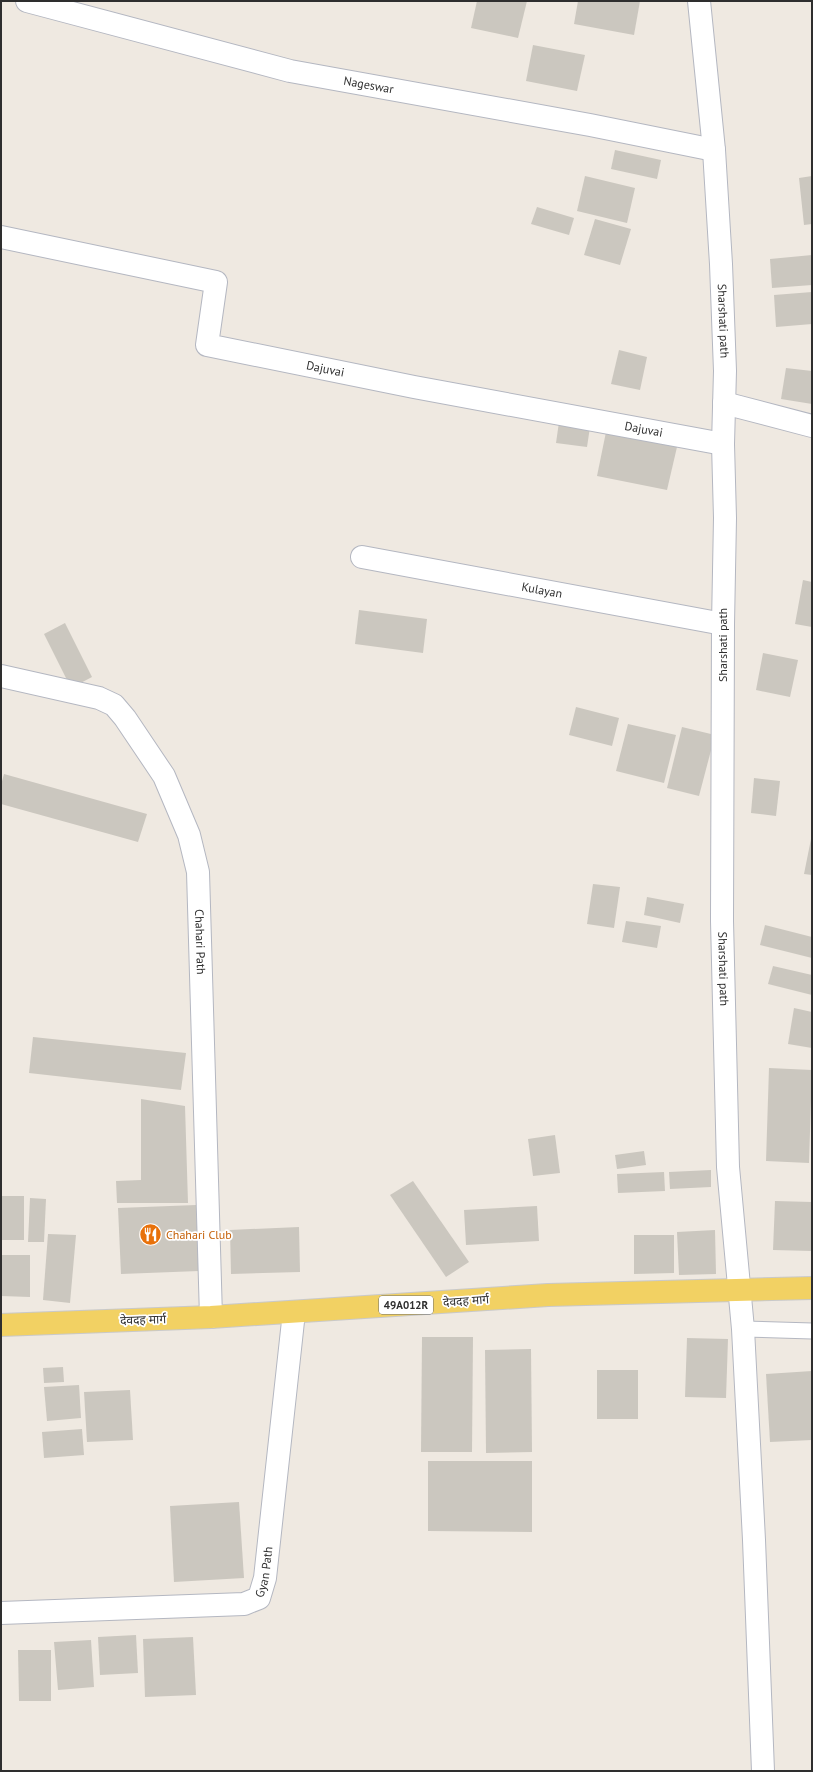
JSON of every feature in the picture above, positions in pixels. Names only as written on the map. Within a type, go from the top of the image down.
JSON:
[{"type":"main road","name":"देवदह मार्ग","points":[[1,1326],[211,1317],[548,1296],[812,1288]]},
{"type":"street","name":"Nageswar","points":[[27,1],[290,71],[590,125],[714,150]]},
{"type":"street","name":"Sharshati path","points":[[699,1],[714,150],[726,371],[723,444],[725,518],[723,624],[722,921],[728,1167],[743,1329],[754,1540],[763,1771]]},
{"type":"street","name":"Dajuvai","points":[[1,237],[216,282],[207,345],[414,387],[723,444]]},
{"type":"street","points":[[724,403],[812,426]]},
{"type":"street","name":"Kulayan","points":[[362,557],[723,624]]},
{"type":"street","name":"Chahari Path","points":[[1,676],[99,698],[114,705],[125,718],[164,776],[189,835],[198,872],[211,1317]]},
{"type":"street","name":"Gyan Path","points":[[1,1613],[244,1604],[259,1598],[265,1578],[294,1312]]},
{"type":"lane","points":[[743,1329],[812,1331]]},
{"type":"building","points":[[477,1],[527,1],[518,38],[471,28]]},
{"type":"building","points":[[578,1],[640,1],[634,35],[574,24]]},
{"type":"building","points":[[533,45],[585,55],[577,91],[526,81]]},
{"type":"building","points":[[615,150],[661,160],[657,179],[611,169]]},
{"type":"building","points":[[585,176],[635,188],[627,223],[577,211]]},
{"type":"building","points":[[812,176],[812,224],[804,225],[799,178]]},
{"type":"building","points":[[537,207],[574,218],[569,235],[531,224]]},
{"type":"building","points":[[595,219],[631,229],[620,265],[584,255]]},
{"type":"building","points":[[812,255],[812,285],[772,288],[770,259]]},
{"type":"building","points":[[812,292],[812,324],[776,327],[774,295]]},
{"type":"building","points":[[619,350],[647,357],[640,390],[611,384]]},
{"type":"building","points":[[786,368],[812,371],[812,404],[781,399]]},
{"type":"building","points":[[559,422],[590,427],[587,447],[556,443]]},
{"type":"building","points":[[606,432],[677,447],[667,490],[597,476]]},
{"type":"building","points":[[803,580],[812,582],[812,627],[795,624]]},
{"type":"building","points":[[359,610],[427,619],[423,653],[355,644]]},
{"type":"building","points":[[65,623],[92,677],[71,688],[44,634]]},
{"type":"building","points":[[763,653],[798,660],[790,697],[756,690]]},
{"type":"building","points":[[576,707],[619,718],[612,746],[569,735]]},
{"type":"building","points":[[628,724],[676,735],[664,783],[616,771]]},
{"type":"building","points":[[682,727],[715,735],[699,796],[667,788]]},
{"type":"building","points":[[4,774],[147,814],[138,842],[1,804],[1,785]]},
{"type":"building","points":[[754,778],[780,781],[776,816],[751,813]]},
{"type":"building","points":[[812,839],[812,875],[804,874]]},
{"type":"building","points":[[593,884],[620,887],[614,928],[587,924]]},
{"type":"building","points":[[647,897],[684,904],[680,923],[644,915]]},
{"type":"building","points":[[626,921],[661,926],[657,948],[622,942]]},
{"type":"building","points":[[765,925],[812,937],[812,958],[760,945]]},
{"type":"building","points":[[773,966],[812,975],[812,995],[768,984]]},
{"type":"building","points":[[794,1008],[812,1012],[812,1048],[788,1044]]},
{"type":"building","points":[[33,1037],[186,1053],[181,1090],[29,1073]]},
{"type":"building","points":[[769,1068],[812,1070],[809,1163],[766,1161]]},
{"type":"building","points":[[141,1099],[185,1106],[188,1203],[117,1203],[116,1181],[141,1180]]},
{"type":"building","points":[[555,1135],[560,1173],[533,1176],[528,1139]]},
{"type":"building","points":[[644,1151],[646,1165],[617,1169],[615,1155]]},
{"type":"building","points":[[711,1170],[711,1187],[670,1189],[669,1172]]},
{"type":"building","points":[[664,1172],[665,1191],[618,1193],[617,1174]]},
{"type":"building","points":[[413,1181],[469,1262],[446,1277],[390,1195]]},
{"type":"building","points":[[1,1196],[24,1196],[24,1240],[1,1240]]},
{"type":"building","points":[[30,1198],[46,1199],[44,1242],[28,1242]]},
{"type":"building","points":[[775,1201],[812,1202],[812,1251],[773,1250]]},
{"type":"building","points":[[196,1205],[199,1271],[121,1274],[118,1208]]},
{"type":"building","points":[[537,1206],[539,1241],[466,1245],[464,1210]]},
{"type":"building","points":[[299,1227],[300,1272],[231,1274],[230,1230]]},
{"type":"building","points":[[715,1230],[716,1274],[679,1275],[677,1232]]},
{"type":"building","points":[[48,1234],[76,1235],[70,1303],[43,1300]]},
{"type":"building","points":[[634,1235],[674,1235],[674,1273],[634,1274]]},
{"type":"building","points":[[1,1255],[30,1255],[30,1297],[1,1296]]},
{"type":"building","points":[[422,1337],[473,1337],[472,1452],[421,1452]]},
{"type":"building","points":[[687,1338],[728,1339],[726,1398],[685,1397]]},
{"type":"building","points":[[531,1349],[532,1452],[486,1453],[485,1350]]},
{"type":"building","points":[[63,1367],[64,1382],[44,1383],[43,1368]]},
{"type":"building","points":[[597,1370],[638,1370],[638,1419],[597,1419]]},
{"type":"building","points":[[812,1371],[812,1440],[770,1442],[766,1374]]},
{"type":"building","points":[[79,1385],[81,1418],[47,1421],[44,1387]]},
{"type":"building","points":[[130,1390],[133,1440],[87,1442],[84,1392]]},
{"type":"building","points":[[82,1429],[84,1455],[44,1458],[42,1432]]},
{"type":"building","points":[[428,1461],[532,1461],[532,1532],[428,1531]]},
{"type":"building","points":[[239,1502],[244,1578],[174,1582],[170,1506]]},
{"type":"building","points":[[136,1635],[138,1673],[100,1675],[98,1637]]},
{"type":"building","points":[[193,1637],[196,1695],[145,1697],[143,1639]]},
{"type":"building","points":[[91,1640],[94,1687],[58,1690],[54,1642]]},
{"type":"building","points":[[18,1650],[51,1650],[51,1701],[19,1701]]},
{"type":"place","name":"Chahari Club","points":[[150,1235]]}]
